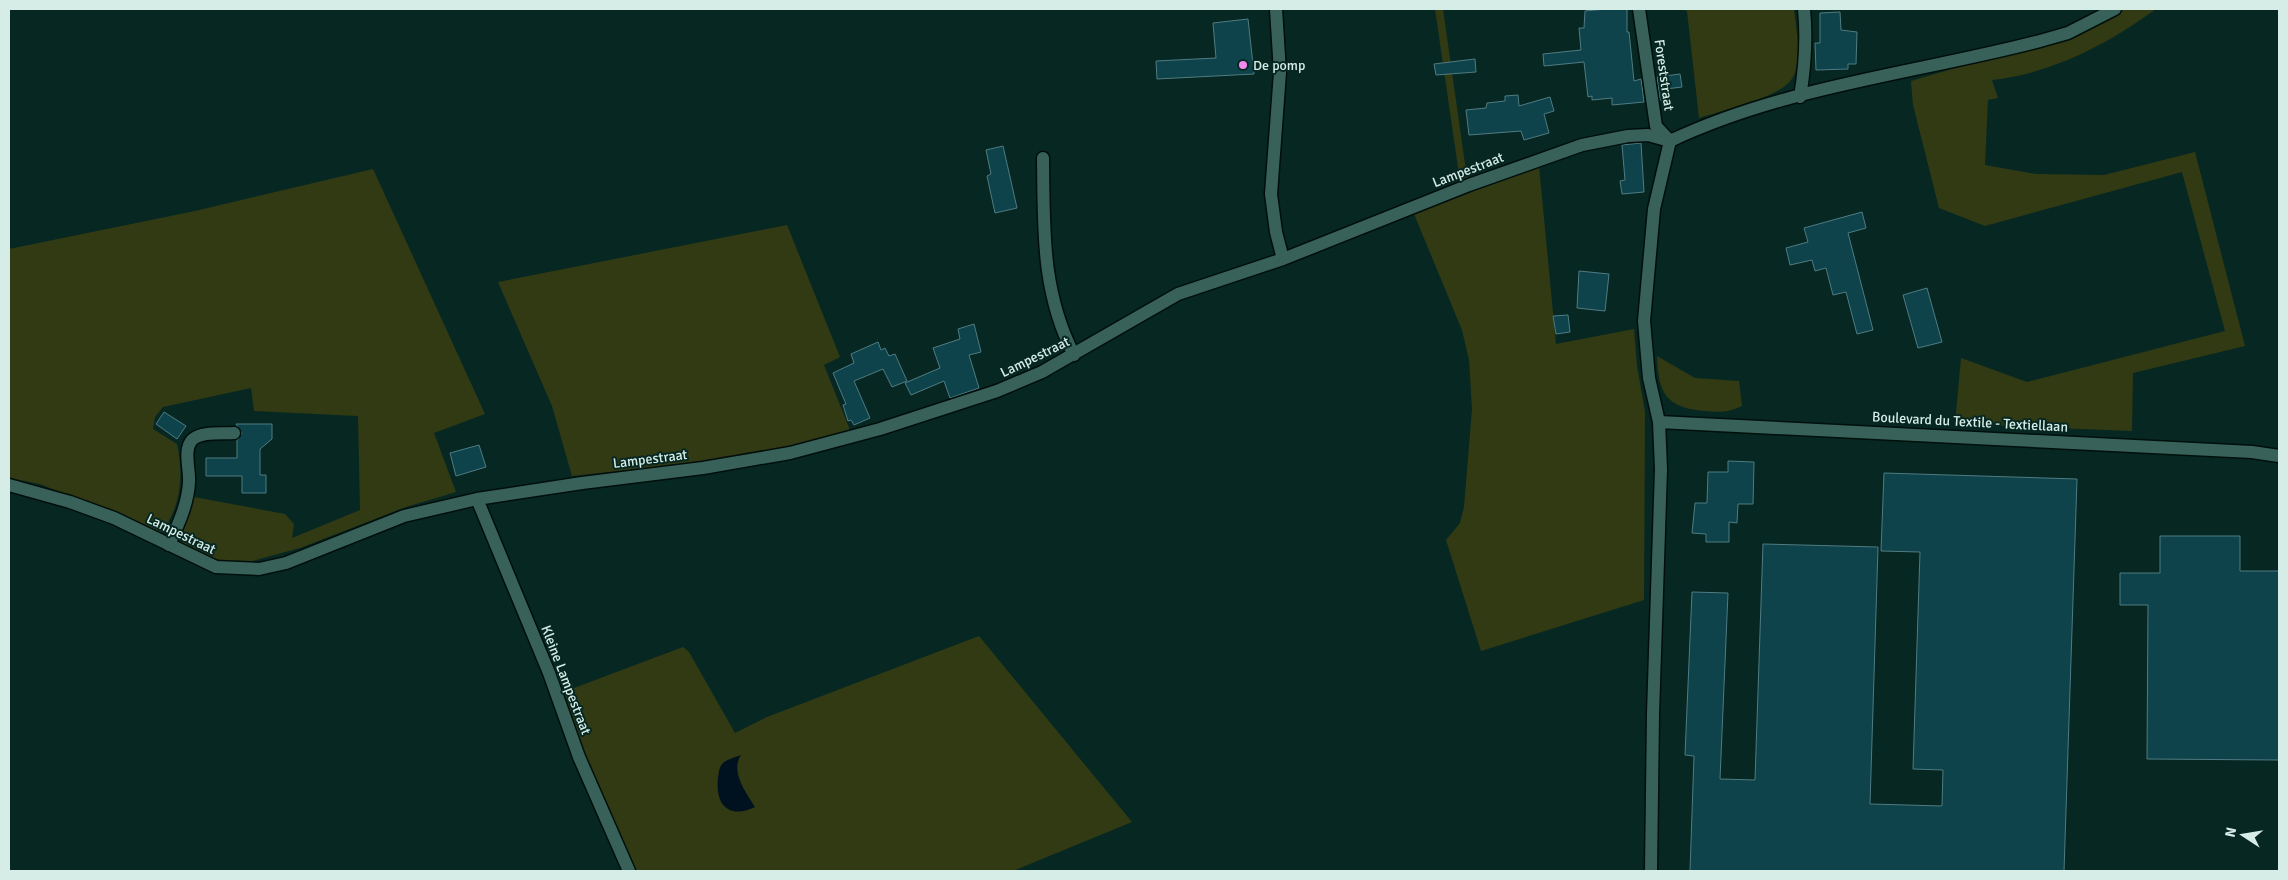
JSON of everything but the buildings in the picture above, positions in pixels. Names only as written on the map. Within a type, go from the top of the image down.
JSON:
[{"type":"street","points":[[1276,9],[1280,72],[1271,194],[1276,232],[1283,258]]},
{"type":"street","name":"Foreststraat","points":[[1639,9],[1656,126],[1670,141]]},
{"type":"street","points":[[1800,97],[1805,67],[1806,28],[1804,9]]},
{"type":"street","points":[[1651,871],[1653,714],[1661,469],[1659,422],[1649,378],[1644,321],[1654,209],[1670,141],[1723,120],[1800,97],[2040,41],[2068,32],[2115,9]]},
{"type":"street","name":"Lampestraat","points":[[9,485],[70,502],[114,518],[216,567],[259,569],[286,563],[404,516],[478,499],[582,483],[703,468],[790,453],[880,429],[997,391],[1042,372],[1178,294],[1283,258],[1469,185],[1582,145],[1628,136],[1648,136],[1670,141]]},
{"type":"street","points":[[1044,158],[1045,249],[1049,282],[1060,329],[1074,355]]},
{"type":"street","name":"Boulevard du Textile - Textiellaan","points":[[1659,422],[2167,447],[2252,452],[2279,456]]},
{"type":"street","points":[[169,545],[186,502],[189,482],[189,444],[193,439],[201,435],[234,434]]},
{"type":"street","name":"Kleine Lampestraat","points":[[478,499],[549,673],[579,757],[629,871]]},
{"type":"green space","points":[[1435,9],[1443,9],[1467,178],[1460,181]]},
{"type":"green space","points":[[1681,9],[1794,9],[1798,62],[1793,77],[1787,85],[1764,97],[1699,118],[1687,11]]},
{"type":"green space","points":[[2121,9],[2156,9],[2119,34],[2079,55],[2037,71],[1992,80],[1998,98],[1988,100],[1985,165],[2036,174],[2104,175],[2195,152],[2245,346],[2133,373],[2132,431],[1955,424],[1961,358],[2027,382],[2225,331],[2182,172],[1985,226],[1939,208],[1913,105],[1911,81],[1969,64]]},
{"type":"green space","points":[[1539,166],[1556,344],[1634,329],[1637,366],[1645,412],[1644,600],[1481,651],[1446,540],[1460,523],[1464,507],[1472,409],[1469,360],[1462,330],[1414,214]]},
{"type":"green space","points":[[373,169],[485,414],[434,433],[456,492],[406,507],[300,548],[241,564],[210,558],[184,546],[181,540],[183,528],[194,497],[285,514],[294,524],[292,538],[360,510],[358,416],[254,411],[251,388],[163,407],[155,417],[153,429],[177,444],[180,468],[177,502],[168,523],[161,533],[40,484],[9,478],[9,249],[195,211]]},
{"type":"green space","points":[[787,225],[840,357],[824,365],[850,430],[782,448],[712,461],[572,476],[552,406],[498,282]]},
{"type":"green space","points":[[1657,356],[1695,378],[1739,381],[1742,406],[1720,412],[1692,409],[1673,402],[1662,389],[1659,380]]},
{"type":"green space","points":[[979,636],[1132,822],[1013,871],[633,871],[554,676],[565,670],[574,688],[683,647],[689,652],[735,733],[767,717]]},
{"type":"water","points":[[741,755],[738,761],[738,775],[740,782],[755,807],[737,812],[725,807],[721,802],[718,778],[723,763]]},
{"type":"place","name":"De pomp","points":[[1243,65]]}]
